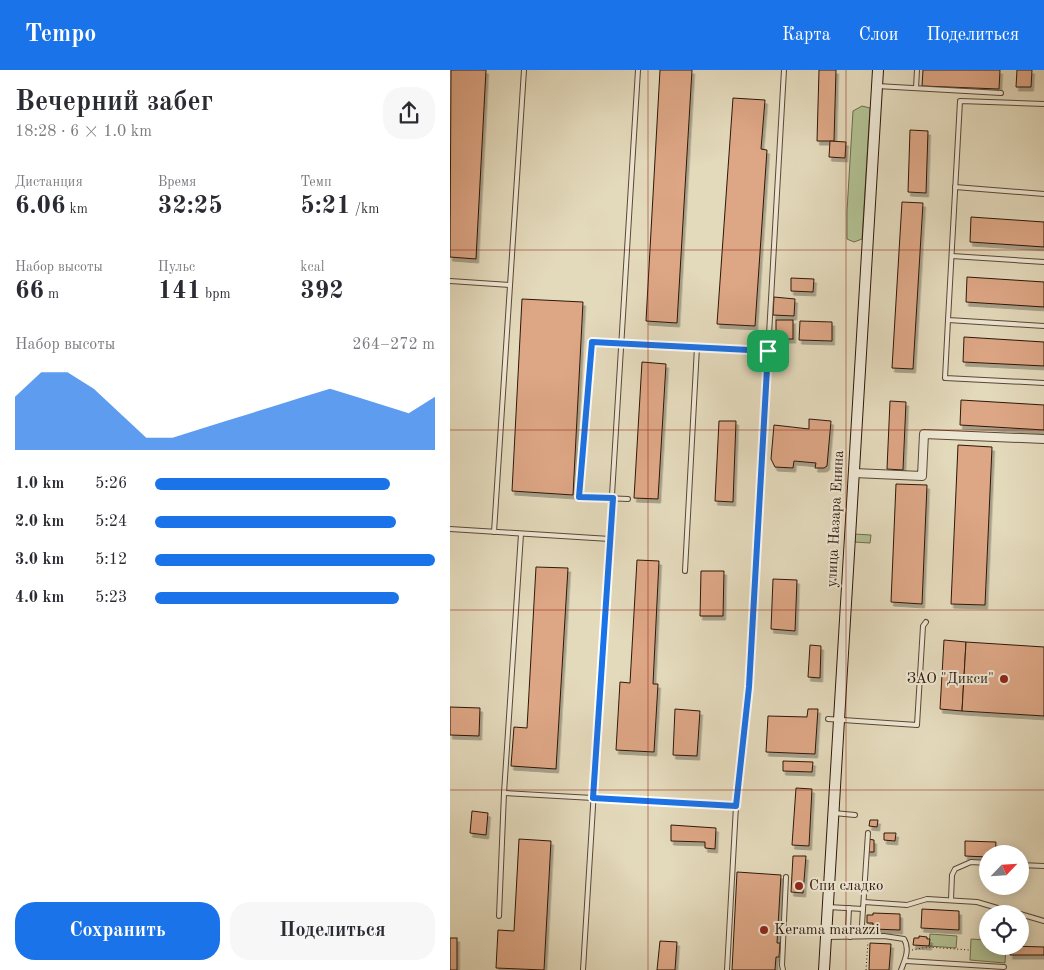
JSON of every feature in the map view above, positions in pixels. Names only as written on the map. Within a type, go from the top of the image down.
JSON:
[{"type":"main road","name":"улица Назара Енина","points":[[824,970],[878,70]]},
{"type":"street","points":[[854,473],[922,476],[924,434],[1044,439]]},
{"type":"lane","points":[[494,532],[524,70]]},
{"type":"lane","points":[[583,970],[638,70]]},
{"type":"lane","points":[[727,970],[736,806],[749,687],[784,70]]},
{"type":"lane","points":[[916,88],[917,70]]},
{"type":"lane","points":[[877,86],[1001,93]]},
{"type":"lane","points":[[1044,104],[960,101],[945,378],[1044,383]]},
{"type":"lane","points":[[956,187],[1044,194]]},
{"type":"lane","points":[[952,256],[1044,262]]},
{"type":"lane","points":[[450,282],[510,285]]},
{"type":"lane","points":[[948,320],[1044,326]]},
{"type":"lane","points":[[628,499],[579,497],[592,342],[768,351]]},
{"type":"lane","points":[[685,571],[697,347]]},
{"type":"lane","points":[[450,530],[610,539]]},
{"type":"lane","points":[[499,916],[504,793],[521,534]]},
{"type":"lane","points":[[828,718],[918,725],[923,626],[926,622]]},
{"type":"lane","points":[[504,793],[736,806]]},
{"type":"lane","points":[[834,813],[855,815]]},
{"type":"lane","points":[[862,925],[868,833]]},
{"type":"lane","points":[[951,900],[952,875],[955,868],[971,862],[979,862]]},
{"type":"lane","points":[[1029,865],[1044,866]]},
{"type":"lane","points":[[783,970],[786,878]]},
{"type":"lane","points":[[864,902],[907,905],[927,899],[977,902],[988,905]]},
{"type":"lane","points":[[828,906],[863,909]]},
{"type":"lane","points":[[849,908],[848,929],[850,937]]},
{"type":"lane","points":[[1029,917],[1044,921]]},
{"type":"lane","points":[[826,937],[904,939],[907,944],[906,961],[901,970]]},
{"type":"lane","points":[[906,961],[1004,967]]},
{"type":"path","points":[[866,970],[868,937]]},
{"type":"path","points":[[912,950],[928,947],[969,950]]},
{"type":"green space","points":[[862,106],[870,108],[862,239],[854,242],[847,239],[847,211],[853,111]]},
{"type":"green space","points":[[854,534],[871,535],[870,543],[854,542]]},
{"type":"green space","points":[[930,934],[957,936],[956,948],[929,946]]},
{"type":"green space","points":[[971,939],[979,940],[979,955],[1005,955],[1005,963],[970,960]]},
{"type":"building","points":[[451,70],[486,70],[476,259],[450,257]]},
{"type":"building","points":[[660,70],[692,70],[677,323],[646,321]]},
{"type":"building","points":[[819,70],[836,70],[834,141],[817,141]]},
{"type":"building","points":[[923,70],[1000,70],[999,89],[922,86]]},
{"type":"building","points":[[1017,70],[1032,70],[1031,87],[1016,87]]},
{"type":"building","points":[[733,98],[765,100],[761,149],[767,150],[755,326],[717,324]]},
{"type":"building","points":[[910,130],[928,131],[926,193],[908,192]]},
{"type":"building","points":[[830,141],[846,142],[845,158],[829,157]]},
{"type":"building","points":[[902,202],[923,203],[913,369],[892,368]]},
{"type":"building","points":[[971,217],[1044,222],[1044,247],[970,242]]},
{"type":"building","points":[[967,277],[1044,282],[1044,307],[966,302]]},
{"type":"building","points":[[791,278],[814,279],[813,292],[791,291]]},
{"type":"building","points":[[774,297],[795,299],[794,316],[773,315]]},
{"type":"building","points":[[522,299],[583,302],[573,495],[512,491]]},
{"type":"building","points":[[776,320],[793,320],[793,339],[776,339]]},
{"type":"building","points":[[800,321],[832,322],[832,341],[799,340]]},
{"type":"building","points":[[964,337],[1044,342],[1044,366],[963,362]]},
{"type":"building","points":[[642,362],[666,364],[658,499],[634,498]]},
{"type":"building","points":[[961,400],[1044,405],[1044,430],[960,425]]},
{"type":"building","points":[[890,401],[906,402],[903,470],[887,469]]},
{"type":"building","points":[[809,419],[831,421],[827,466],[815,468],[816,463],[794,461],[793,468],[775,467],[771,459],[774,425],[809,429]]},
{"type":"building","points":[[719,421],[736,421],[733,502],[715,501]]},
{"type":"building","points":[[958,445],[992,447],[985,605],[951,604]]},
{"type":"building","points":[[896,484],[927,485],[922,604],[891,602]]},
{"type":"building","points":[[637,560],[659,561],[653,684],[658,684],[654,752],[616,750],[620,682],[630,683]]},
{"type":"building","points":[[536,567],[568,568],[556,769],[511,766],[514,727],[527,728]]},
{"type":"building","points":[[701,571],[724,571],[723,616],[700,616]]},
{"type":"building","points":[[773,579],[797,580],[795,631],[771,629]]},
{"type":"building","points":[[944,640],[966,642],[962,711],[940,709]]},
{"type":"building","name":"ЗАО \"Дикси\"","points":[[966,642],[1044,647],[1044,716],[962,711]]},
{"type":"building","points":[[810,645],[821,646],[820,678],[808,677]]},
{"type":"building","points":[[450,707],[480,708],[479,736],[450,735]]},
{"type":"building","points":[[675,709],[700,711],[697,756],[673,755]]},
{"type":"building","points":[[808,709],[818,709],[815,754],[766,752],[768,716],[807,717]]},
{"type":"building","points":[[783,761],[813,762],[812,772],[783,771]]},
{"type":"building","points":[[796,788],[812,789],[809,846],[792,845]]},
{"type":"building","points":[[472,811],[488,813],[486,835],[470,833]]},
{"type":"building","points":[[870,820],[878,820],[877,827],[869,826]]},
{"type":"building","points":[[671,825],[716,828],[715,849],[705,848],[705,842],[671,841]]},
{"type":"building","points":[[884,833],[896,833],[895,841],[884,840]]},
{"type":"building","points":[[519,839],[551,841],[544,970],[496,968],[498,930],[514,931]]},
{"type":"building","points":[[868,839],[874,840],[874,852],[867,852]]},
{"type":"building","points":[[965,841],[996,842],[996,845],[979,845],[979,857],[965,856]]},
{"type":"building","points":[[793,856],[806,856],[803,893],[791,892]]},
{"type":"building","points":[[737,872],[781,875],[777,943],[780,943],[779,957],[776,957],[775,970],[732,970]]},
{"type":"building","points":[[922,909],[959,911],[959,930],[921,928]]},
{"type":"building","points":[[873,913],[900,914],[900,930],[873,929],[873,923],[867,923],[867,915],[873,915]]},
{"type":"building","points":[[919,936],[930,939],[929,946],[913,945],[914,938],[919,938]]},
{"type":"building","points":[[450,938],[457,938],[457,970],[450,970]]},
{"type":"building","points":[[660,941],[677,942],[675,970],[657,970]]},
{"type":"building","points":[[870,943],[891,944],[889,970],[869,970]]},
{"type":"building","points":[[1029,947],[1044,947],[1044,955],[1029,955]]},
{"type":"place","name":"ЗАО \"Дикси\"","points":[[1004,679]]},
{"type":"place","name":"Спи сладко","points":[[799,886]]},
{"type":"place","name":"Kerama marazzi","points":[[764,930]]},
{"type":"route","points":[[592,342],[768,351],[749,687],[736,806],[593,798],[613,498],[579,497],[592,342]]}]
